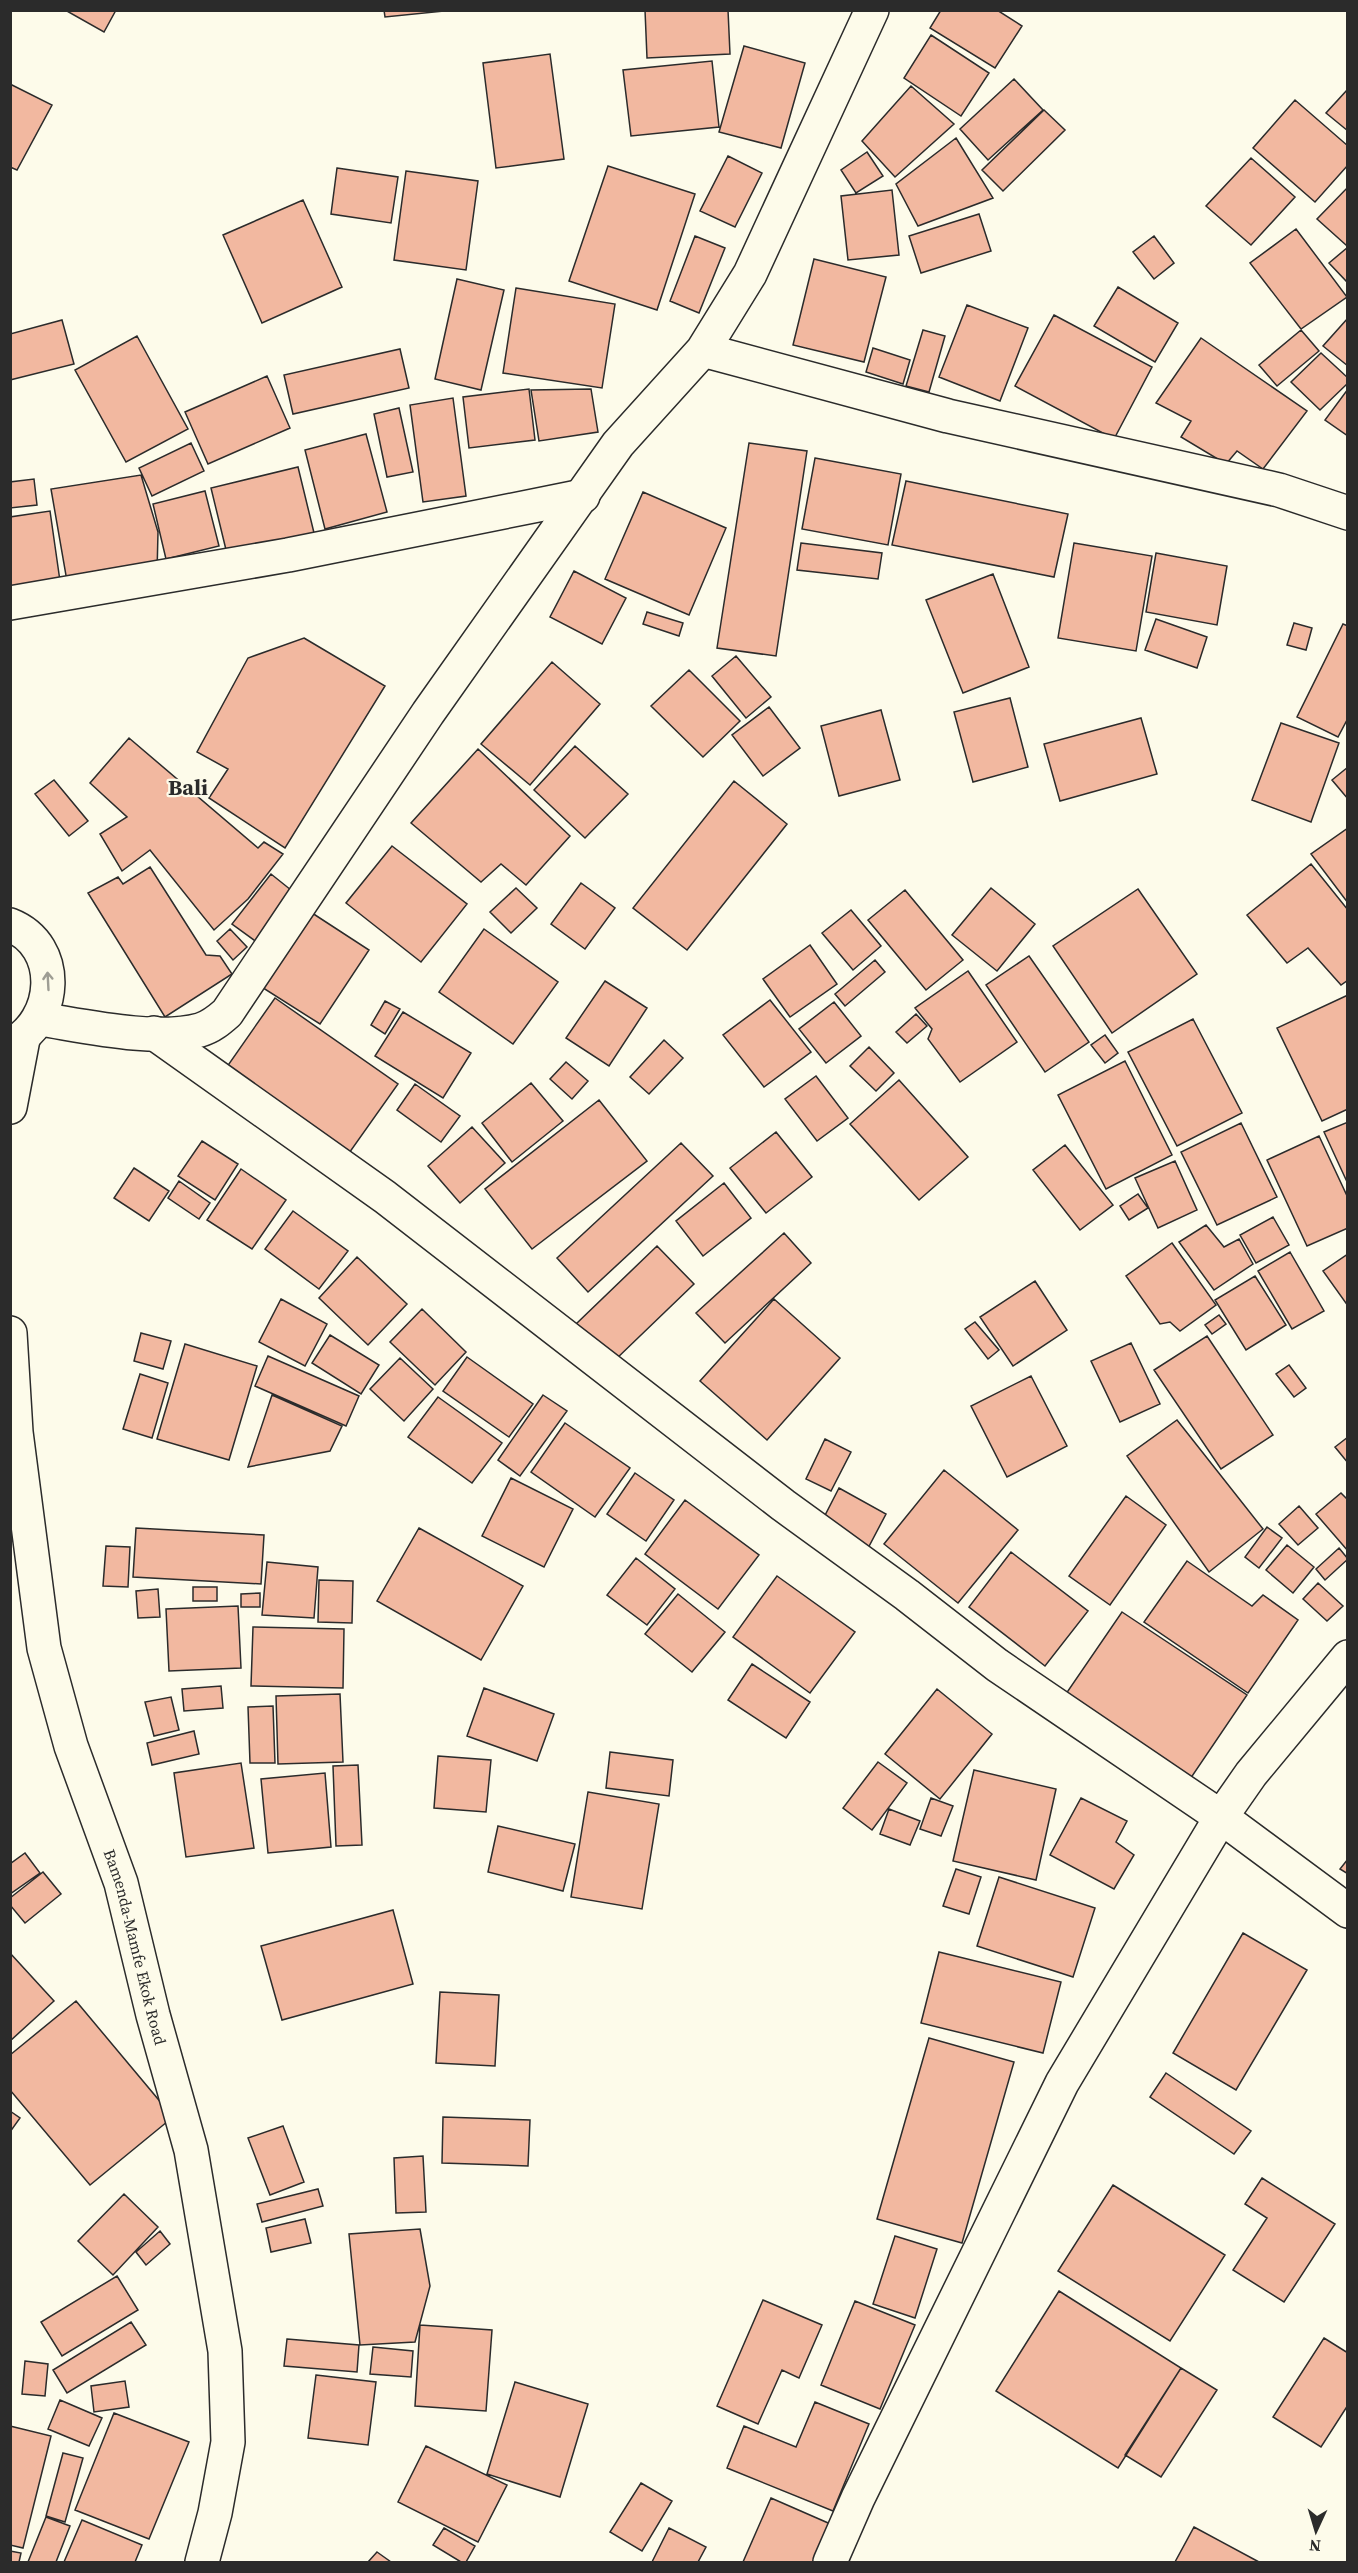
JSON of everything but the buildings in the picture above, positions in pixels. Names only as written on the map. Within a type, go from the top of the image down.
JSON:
[{"type":"main road","points":[[24,1034],[154,1034],[201,1030],[215,1023],[227,1013],[428,713],[618,444],[703,350],[750,274],[872,10]]},
{"type":"main road","points":[[703,350],[948,416],[1279,490],[1347,513]]},
{"type":"main road","points":[[10,603],[288,555],[583,496]]},
{"type":"main road","points":[[10,924],[18,927],[37,945],[47,969],[48,995],[24,1034],[10,1107]]},
{"type":"main road","points":[[154,1034],[385,1197],[783,1505],[907,1595],[997,1665],[1221,1817],[1347,1911]]},
{"type":"main road","name":"Bamenda-Mamfe Ekok Road","points":[[11,1342],[16,1432],[44,1648],[71,1746],[121,1883],[153,2015],[191,2150],[225,2351],[228,2442],[215,2513],[202,2562]]},
{"type":"main road","points":[[830,2562],[858,2498],[1062,2083],[1221,1817],[1251,1774],[1347,1656]]},
{"type":"district","name":"Bali","points":[[188,787]]}]
